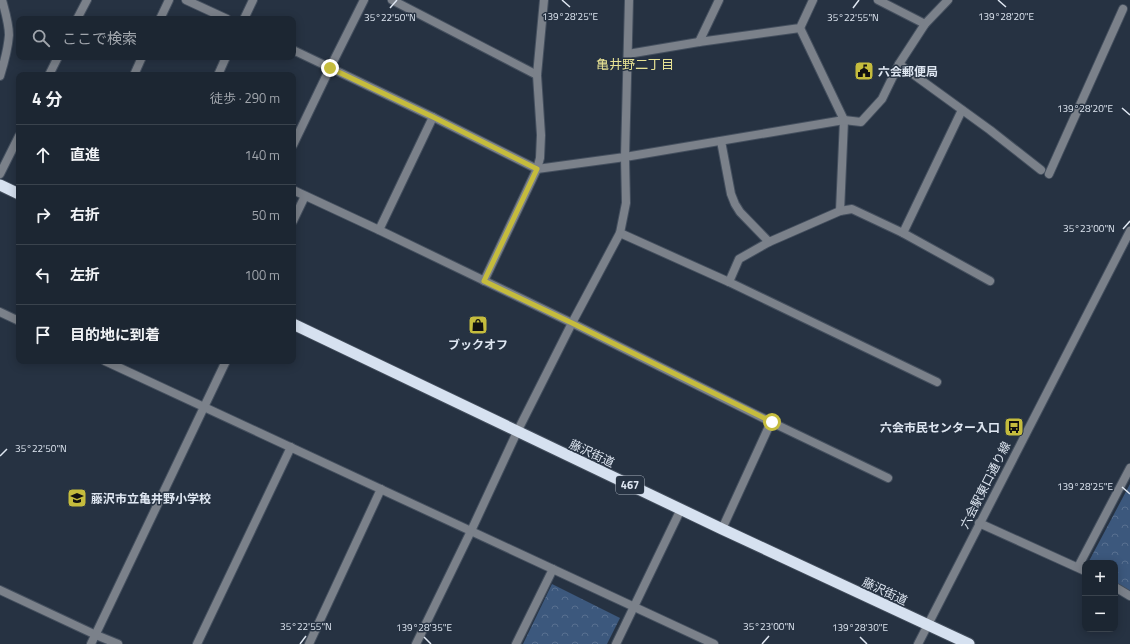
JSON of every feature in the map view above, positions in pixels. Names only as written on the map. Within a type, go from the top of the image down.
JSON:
[{"type":"highway","points":[[0,186],[16,193]]},
{"type":"highway","name":"藤沢街道","points":[[296,325],[517,432],[969,644]]},
{"type":"street","points":[[0,76],[5,61],[9,34],[2,0]]},
{"type":"street","points":[[78,16],[86,0]]},
{"type":"street","points":[[161,16],[169,0]]},
{"type":"street","points":[[186,0],[221,16]]},
{"type":"street","points":[[245,16],[253,0]]},
{"type":"street","points":[[296,139],[364,0]]},
{"type":"street","points":[[392,0],[537,75]]},
{"type":"street","points":[[484,281],[537,169],[540,158],[541,135],[537,75],[544,0]]},
{"type":"street","points":[[416,644],[517,432],[572,323],[620,233],[626,203],[629,0]]},
{"type":"street","points":[[699,42],[719,0]]},
{"type":"street","points":[[800,28],[813,0]]},
{"type":"street","points":[[878,0],[925,24]]},
{"type":"street","points":[[296,51],[537,169],[626,157],[844,120],[861,122],[882,99],[898,64],[925,24],[948,0]]},
{"type":"street","points":[[1049,174],[1123,9]]},
{"type":"street","points":[[628,54],[699,42],[800,28]]},
{"type":"street","points":[[800,28],[844,120],[840,211]]},
{"type":"street","points":[[50,72],[56,60]]},
{"type":"street","points":[[135,72],[141,60]]},
{"type":"street","points":[[219,72],[225,60]]},
{"type":"street","points":[[898,64],[990,130],[1040,170]]},
{"type":"street","points":[[903,233],[962,110]]},
{"type":"street","points":[[379,230],[433,117]]},
{"type":"street","points":[[721,141],[731,194],[735,204],[740,212],[770,242]]},
{"type":"street","points":[[0,174],[16,142]]},
{"type":"street","points":[[296,192],[572,323],[888,478]]},
{"type":"street","points":[[296,215],[305,196]]},
{"type":"street","points":[[729,282],[739,260],[770,242],[840,211],[852,209],[903,233],[990,281]]},
{"type":"street","name":"六会駅東口通り線","points":[[918,644],[1130,231]]},
{"type":"street","points":[[620,233],[729,282],[937,382]]},
{"type":"street","points":[[0,312],[16,320]]},
{"type":"street","points":[[112,364],[714,644]]},
{"type":"street","points":[[91,644],[225,364]]},
{"type":"street","points":[[722,529],[772,422]]},
{"type":"street","points":[[197,644],[291,447]]},
{"type":"street","points":[[1086,560],[1130,468]]},
{"type":"street","points":[[309,644],[381,489]]},
{"type":"street","points":[[616,644],[681,509]]},
{"type":"street","points":[[979,523],[1082,569]]},
{"type":"street","points":[[516,644],[553,569]]},
{"type":"street","points":[[1118,589],[1130,596]]},
{"type":"street","points":[[0,590],[118,644]]},
{"type":"green space","points":[[1130,484],[1130,592],[1118,586],[1118,560],[1090,560]]},
{"type":"green space","points":[[552,584],[620,618],[607,644],[523,644]]},
{"type":"place","name":"六会郵便局","points":[[864,71]]},
{"type":"place","name":"ブックオフ","points":[[478,325]]},
{"type":"place","name":"六会市民センター入口","points":[[1014,427]]},
{"type":"place","name":"藤沢市立亀井野小学校","points":[[77,498]]},
{"type":"district","name":"亀井野二丁目","points":[[635,64]]},
{"type":"route","points":[[330,68],[537,169],[484,281],[772,422]]}]
